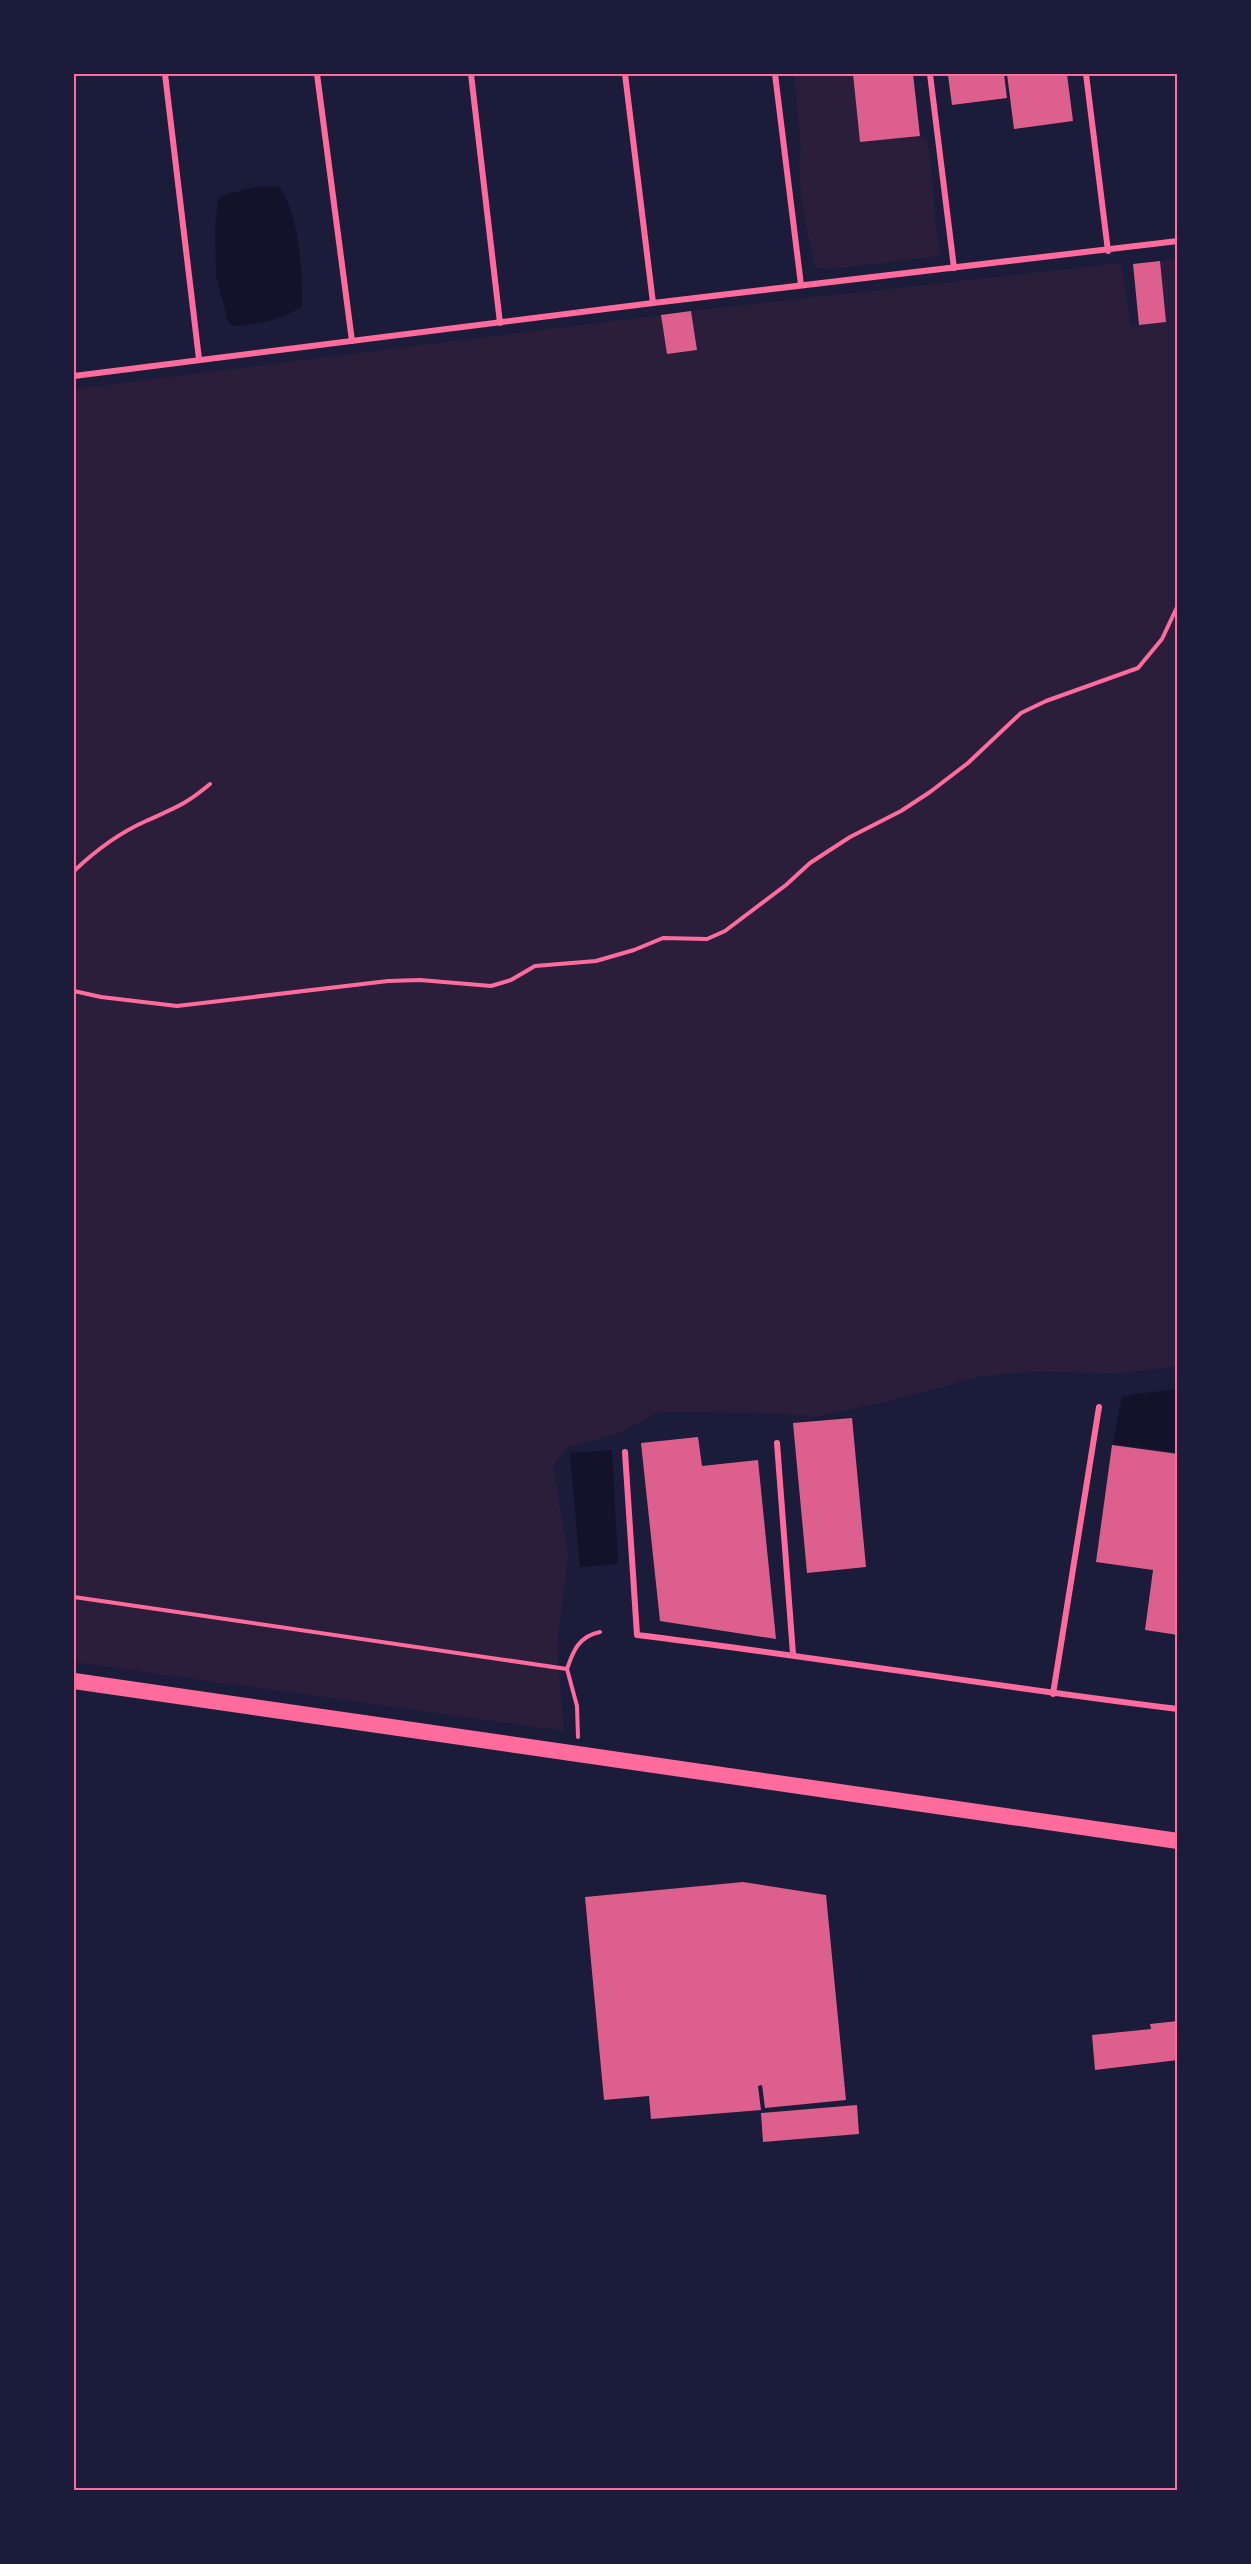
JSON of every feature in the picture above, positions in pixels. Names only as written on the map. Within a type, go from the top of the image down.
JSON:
[{"type":"highway","points":[[74,1681],[1178,1841]]},
{"type":"street","points":[[165,74],[199,359]]},
{"type":"street","points":[[317,74],[352,341]]},
{"type":"street","points":[[471,74],[500,323]]},
{"type":"street","points":[[625,74],[652,303]]},
{"type":"street","points":[[775,74],[801,285]]},
{"type":"street","points":[[930,74],[954,268]]},
{"type":"street","points":[[1086,74],[1108,251]]},
{"type":"street","points":[[74,376],[652,303],[1178,241]]},
{"type":"street","points":[[1053,1694],[1099,1407]]},
{"type":"street","points":[[777,1443],[793,1654]]},
{"type":"street","points":[[625,1452],[637,1635],[793,1654],[1053,1694],[1178,1709]]},
{"type":"path","points":[[74,991],[101,997],[177,1006],[388,981],[420,980],[491,986],[511,980],[535,966],[596,961],[634,950],[663,938],[708,939],[725,931],[786,885],[810,863],[850,837],[901,811],[930,792],[968,763],[1021,713],[1046,701],[1138,668],[1162,639],[1178,605]]},
{"type":"path","points":[[74,871],[91,854],[108,843],[145,822],[188,803],[210,784]]},
{"type":"path","points":[[74,1597],[567,1669]]},
{"type":"path","points":[[578,1740],[577,1706],[567,1669],[574,1648],[584,1639],[600,1632]]},
{"type":"shaded area","points":[[794,74],[853,74],[860,142],[920,136],[927,140],[941,256],[830,269],[815,268],[802,205],[799,161],[801,148]]},
{"type":"shaded area","points":[[278,186],[291,211],[295,227],[300,262],[302,307],[268,321],[233,326],[228,321],[216,275],[215,227],[218,200],[221,196],[255,187]]},
{"type":"shaded area","points":[[1177,258],[1177,1366],[1117,1374],[1042,1371],[982,1376],[894,1400],[818,1416],[659,1412],[619,1433],[566,1448],[553,1467],[568,1556],[557,1646],[564,1731],[74,1662],[74,389],[661,315],[667,354],[697,350],[691,311],[1121,263],[1131,326],[1165,322],[1160,261]]},
{"type":"shaded area","points":[[1177,1389],[1177,1452],[1113,1444],[1122,1396]]},
{"type":"shaded area","points":[[612,1450],[618,1564],[580,1567],[570,1453]]},
{"type":"building","points":[[853,74],[913,74],[920,136],[860,142]]},
{"type":"building","points":[[1004,74],[1007,98],[952,105],[948,75]]},
{"type":"building","points":[[1007,74],[1067,74],[1073,121],[1014,129]]},
{"type":"building","points":[[1160,261],[1166,322],[1139,325],[1133,264]]},
{"type":"building","points":[[691,311],[697,350],[667,354],[661,315]]},
{"type":"building","points":[[852,1418],[866,1567],[807,1573],[793,1423]]},
{"type":"building","points":[[698,1437],[702,1466],[758,1460],[776,1639],[660,1621],[641,1443]]},
{"type":"building","points":[[1112,1445],[1178,1454],[1178,1635],[1145,1630],[1153,1570],[1096,1562]]},
{"type":"building","points":[[743,1882],[826,1895],[846,2100],[765,2108],[762,2085],[758,2086],[761,2110],[651,2119],[649,2096],[604,2100],[585,1897]]},
{"type":"building","points":[[1178,2021],[1178,2060],[1095,2070],[1092,2035],[1151,2029],[1150,2024]]},
{"type":"building","points":[[857,2105],[859,2134],[763,2142],[761,2113]]}]
